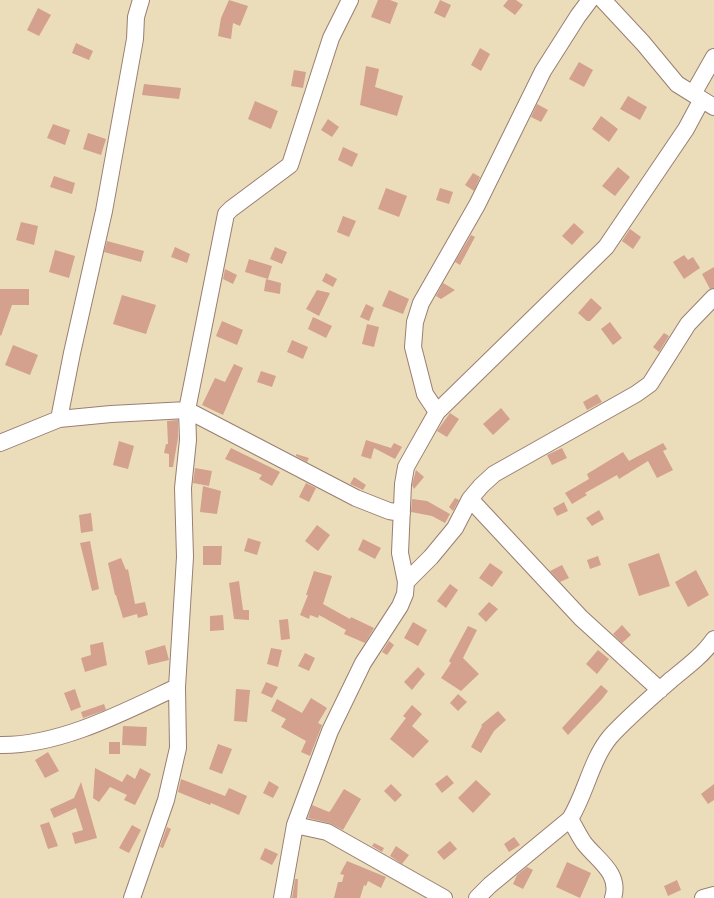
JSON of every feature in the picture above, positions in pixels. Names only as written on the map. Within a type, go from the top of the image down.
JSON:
[{"type":"street","points":[[59,419],[72,353],[104,211],[135,39],[136,17],[141,0]]},
{"type":"street","points":[[132,898],[173,776],[178,748],[177,687],[185,557],[183,488],[188,440],[187,410],[226,214],[290,165],[331,38],[350,0]]},
{"type":"street","points":[[437,412],[425,394],[413,347],[415,322],[421,303],[478,205],[543,71],[590,0]]},
{"type":"street","points":[[603,0],[643,43],[668,75],[677,84],[703,101]]},
{"type":"street","points":[[282,898],[295,825],[330,731],[363,663],[400,606],[405,594],[406,582],[400,553],[403,484],[406,468],[437,412],[606,247],[686,129],[703,101],[714,57]]},
{"type":"street","points":[[406,582],[431,557],[455,528],[470,499],[480,486],[494,474],[636,394],[650,384],[688,324],[714,297]]},
{"type":"street","points":[[0,443],[59,419],[111,414],[187,410],[356,498],[389,511],[402,513]]},
{"type":"street","points":[[470,499],[581,618],[660,690]]},
{"type":"street","points":[[477,898],[490,885],[570,819],[578,806],[598,757],[610,738],[660,690],[697,658],[714,639]]},
{"type":"street","points":[[0,745],[48,740],[121,713],[177,687]]},
{"type":"street","points":[[570,819],[584,843],[609,870],[614,882],[613,898]]},
{"type":"street","points":[[295,825],[326,832],[444,898]]},
{"type":"street","points":[[703,898],[714,895]]},
{"type":"building","points":[[229,0],[248,6],[240,26],[233,23],[231,39],[218,36],[221,18]]},
{"type":"building","points":[[378,0],[390,0],[398,3],[390,24],[371,17]]},
{"type":"building","points":[[440,0],[451,5],[445,18],[434,13]]},
{"type":"building","points":[[508,0],[516,0],[523,5],[515,15],[503,6]]},
{"type":"building","points":[[38,8],[51,15],[39,36],[27,30]]},
{"type":"building","points":[[76,43],[93,51],[89,60],[72,53]]},
{"type":"building","points":[[480,48],[490,54],[481,71],[471,65]]},
{"type":"building","points":[[579,62],[593,70],[584,87],[569,79]]},
{"type":"building","points":[[366,66],[379,69],[375,87],[403,96],[397,116],[360,105]]},
{"type":"building","points":[[294,70],[306,72],[303,88],[291,86]]},
{"type":"building","points":[[144,84],[181,88],[179,99],[142,95]]},
{"type":"building","points":[[628,96],[647,107],[640,120],[620,109]]},
{"type":"building","points":[[255,101],[278,111],[271,129],[248,119]]},
{"type":"building","points":[[537,104],[548,110],[541,122],[531,117]]},
{"type":"building","points":[[601,116],[618,129],[609,142],[592,129]]},
{"type":"building","points":[[328,119],[339,127],[332,137],[321,130]]},
{"type":"building","points":[[53,124],[70,130],[65,145],[47,138]]},
{"type":"building","points":[[88,133],[106,139],[101,155],[83,149]]},
{"type":"building","points":[[343,147],[358,154],[352,167],[338,160]]},
{"type":"building","points":[[618,167],[630,177],[615,196],[602,186]]},
{"type":"building","points":[[473,173],[480,177],[474,191],[465,185]]},
{"type":"building","points":[[54,176],[75,183],[72,194],[50,187]]},
{"type":"building","points":[[386,188],[407,196],[399,217],[378,209]]},
{"type":"building","points":[[440,188],[453,192],[449,204],[436,200]]},
{"type":"building","points":[[343,216],[356,221],[349,237],[337,232]]},
{"type":"building","points":[[21,222],[38,226],[34,245],[16,240]]},
{"type":"building","points":[[574,223],[584,232],[572,245],[562,236]]},
{"type":"building","points":[[630,229],[641,237],[633,249],[622,241]]},
{"type":"building","points":[[471,235],[475,237],[460,265],[455,262]]},
{"type":"building","points":[[107,241],[144,251],[141,262],[104,252]]},
{"type":"building","points":[[175,247],[190,254],[187,263],[171,257]]},
{"type":"building","points":[[275,247],[287,252],[282,264],[270,259]]},
{"type":"building","points":[[55,250],[75,256],[69,278],[49,272]]},
{"type":"building","points":[[684,255],[688,260],[693,257],[700,268],[684,279],[673,262]]},
{"type":"building","points":[[249,259],[272,266],[268,279],[245,272]]},
{"type":"building","points":[[714,267],[714,288],[710,289],[702,274]]},
{"type":"building","points":[[225,269],[237,275],[233,284],[223,279]]},
{"type":"building","points":[[326,273],[337,279],[333,287],[322,281]]},
{"type":"building","points":[[266,279],[281,283],[280,294],[264,291]]},
{"type":"building","points":[[443,283],[455,290],[441,299],[436,296]]},
{"type":"building","points":[[0,289],[29,289],[29,305],[12,305],[1,336],[0,335]]},
{"type":"building","points":[[317,290],[330,293],[319,316],[306,309]]},
{"type":"building","points":[[389,290],[409,299],[403,314],[382,306]]},
{"type":"building","points":[[122,295],[156,305],[146,334],[113,324]]},
{"type":"building","points":[[591,298],[602,308],[590,321],[587,321],[578,313]]},
{"type":"building","points":[[366,304],[374,308],[369,321],[360,317]]},
{"type":"building","points":[[313,317],[332,326],[326,338],[308,329]]},
{"type":"building","points":[[222,321],[243,330],[237,345],[216,336]]},
{"type":"building","points":[[610,322],[622,338],[613,345],[601,329]]},
{"type":"building","points":[[367,324],[379,327],[374,347],[362,344]]},
{"type":"building","points":[[664,333],[669,336],[659,352],[653,347]]},
{"type":"building","points":[[292,340],[308,347],[303,359],[287,352]]},
{"type":"building","points":[[13,345],[38,355],[30,375],[5,365]]},
{"type":"building","points":[[234,364],[243,368],[223,415],[202,405],[215,378],[225,382]]},
{"type":"building","points":[[261,371],[276,376],[272,387],[257,382]]},
{"type":"building","points":[[597,394],[602,402],[587,410],[583,402]]},
{"type":"building","points":[[501,408],[510,419],[493,435],[483,424]]},
{"type":"building","points":[[450,413],[459,419],[447,437],[437,431]]},
{"type":"building","points":[[178,420],[178,438],[173,467],[169,467],[169,454],[164,453],[166,444],[168,444],[167,421]]},
{"type":"building","points":[[366,440],[391,448],[394,443],[402,447],[395,459],[374,448],[371,459],[361,456]]},
{"type":"building","points":[[119,441],[134,446],[128,469],[113,465]]},
{"type":"building","points":[[663,443],[667,449],[663,451],[673,470],[657,478],[648,461],[619,479],[617,475],[585,493],[587,495],[572,504],[565,493],[589,479],[587,474],[623,452],[629,461]]},
{"type":"building","points":[[231,448],[280,472],[272,486],[259,479],[262,475],[225,459]]},
{"type":"building","points":[[562,448],[567,458],[552,465],[547,455]]},
{"type":"building","points":[[296,454],[309,458],[307,462],[296,456]]},
{"type":"building","points":[[195,468],[212,471],[209,486],[193,483]]},
{"type":"building","points":[[416,470],[424,477],[414,489],[412,485]]},
{"type":"building","points":[[354,477],[366,485],[363,490],[350,484]]},
{"type":"building","points":[[306,483],[316,488],[309,502],[299,497]]},
{"type":"building","points":[[203,486],[221,491],[217,514],[200,512]]},
{"type":"building","points":[[455,498],[459,500],[453,511],[449,507]]},
{"type":"building","points":[[412,499],[427,501],[450,514],[445,523],[432,516],[411,512]]},
{"type":"building","points":[[564,502],[568,511],[557,516],[553,508]]},
{"type":"building","points":[[599,510],[604,519],[592,526],[586,518]]},
{"type":"building","points":[[91,513],[93,531],[81,533],[79,515]]},
{"type":"building","points":[[317,525],[330,535],[318,551],[305,541]]},
{"type":"building","points":[[248,538],[261,542],[257,555],[244,551]]},
{"type":"building","points":[[363,539],[381,548],[375,559],[358,550]]},
{"type":"building","points":[[90,541],[99,589],[92,591],[80,543]]},
{"type":"building","points":[[203,546],[222,546],[221,565],[203,565]]},
{"type":"building","points":[[659,553],[670,586],[639,596],[628,564]]},
{"type":"building","points":[[598,556],[601,565],[590,569],[587,560]]},
{"type":"building","points":[[121,558],[126,570],[128,569],[135,604],[145,602],[148,615],[138,618],[137,614],[123,618],[115,595],[108,563]]},
{"type":"building","points":[[490,563],[503,572],[492,587],[479,578]]},
{"type":"building","points":[[562,565],[569,578],[560,582],[550,571]]},
{"type":"building","points":[[696,570],[709,595],[688,607],[675,582]]},
{"type":"building","points":[[314,571],[332,576],[323,604],[350,619],[351,617],[374,628],[365,643],[344,634],[346,630],[319,615],[318,618],[310,615],[309,619],[300,615],[308,595],[306,595]]},
{"type":"building","points":[[239,581],[243,610],[249,610],[249,620],[234,619],[229,583]]},
{"type":"building","points":[[450,584],[458,590],[446,608],[437,601]]},
{"type":"building","points":[[489,602],[498,609],[486,622],[478,614]]},
{"type":"building","points":[[223,615],[224,630],[210,631],[210,616]]},
{"type":"building","points":[[288,619],[290,639],[281,640],[279,620]]},
{"type":"building","points":[[413,622],[427,630],[418,646],[404,638]]},
{"type":"building","points":[[622,625],[631,635],[622,643],[613,634]]},
{"type":"building","points":[[468,626],[477,630],[463,658],[479,674],[461,691],[441,678],[451,663],[449,661]]},
{"type":"building","points":[[389,641],[394,645],[387,655],[382,652]]},
{"type":"building","points":[[103,642],[107,665],[85,672],[81,658],[91,655],[90,645]]},
{"type":"building","points":[[165,645],[169,660],[148,665],[145,651]]},
{"type":"building","points":[[271,648],[282,650],[278,667],[267,664]]},
{"type":"building","points":[[598,650],[609,659],[597,674],[586,664]]},
{"type":"building","points":[[305,653],[315,658],[309,671],[298,666]]},
{"type":"building","points":[[418,667],[425,674],[412,690],[404,682]]},
{"type":"building","points":[[266,682],[278,687],[272,698],[261,693]]},
{"type":"building","points":[[601,685],[608,691],[568,735],[562,728]]},
{"type":"building","points":[[75,689],[81,707],[71,711],[64,693]]},
{"type":"building","points":[[236,689],[250,690],[247,722],[234,721]]},
{"type":"building","points":[[458,694],[467,702],[458,711],[450,703]]},
{"type":"building","points":[[311,698],[327,708],[318,723],[322,725],[310,756],[301,752],[306,741],[281,727],[286,719],[271,711],[277,699],[302,713]]},
{"type":"building","points":[[104,704],[106,710],[83,718],[81,712]]},
{"type":"building","points":[[412,705],[422,714],[412,726],[429,741],[413,758],[390,739],[406,718],[403,716]]},
{"type":"building","points":[[498,711],[506,720],[494,731],[481,753],[471,747],[482,726],[481,725]]},
{"type":"building","points":[[123,726],[147,727],[146,746],[122,745]]},
{"type":"building","points":[[109,742],[120,742],[120,754],[109,754]]},
{"type":"building","points":[[218,744],[232,749],[222,774],[209,769]]},
{"type":"building","points":[[48,752],[59,771],[45,778],[35,760]]},
{"type":"building","points":[[95,768],[122,782],[127,774],[135,779],[140,768],[151,774],[135,805],[124,800],[127,795],[110,787],[99,802],[93,798]]},
{"type":"building","points":[[447,775],[454,783],[442,793],[435,784]]},
{"type":"building","points":[[181,779],[225,796],[229,788],[247,796],[239,815],[211,803],[210,805],[178,792]]},
{"type":"building","points":[[476,780],[491,794],[473,813],[458,798]]},
{"type":"building","points":[[269,781],[279,787],[273,798],[263,793]]},
{"type":"building","points":[[81,782],[97,838],[75,844],[72,833],[83,830],[76,808],[54,818],[50,809],[74,798]]},
{"type":"building","points":[[391,784],[402,795],[395,802],[384,791]]},
{"type":"building","points":[[714,784],[714,800],[708,804],[701,794]]},
{"type":"building","points":[[344,789],[361,799],[343,830],[329,823],[308,818],[312,805],[329,812]]},
{"type":"building","points":[[49,822],[58,846],[48,849],[40,825]]},
{"type":"building","points":[[132,825],[141,830],[129,853],[119,848]]},
{"type":"building","points":[[167,827],[171,829],[163,848],[160,847]]},
{"type":"building","points":[[514,837],[520,845],[509,852],[504,844]]},
{"type":"building","points":[[450,841],[457,849],[444,860],[437,852]]},
{"type":"building","points":[[374,843],[384,848],[382,852],[372,846]]},
{"type":"building","points":[[396,846],[409,855],[402,864],[390,856]]},
{"type":"building","points":[[265,848],[278,854],[272,865],[260,859]]},
{"type":"building","points":[[347,861],[386,877],[381,888],[368,881],[366,886],[364,885],[360,898],[334,898],[338,882],[342,882],[344,875],[340,874]]},
{"type":"building","points":[[567,862],[591,873],[580,898],[556,887]]},
{"type":"building","points":[[527,867],[533,870],[523,889],[513,884],[517,875]]},
{"type":"building","points":[[295,879],[298,879],[297,898],[292,898]]},
{"type":"building","points":[[677,880],[681,890],[668,896],[664,886]]}]
